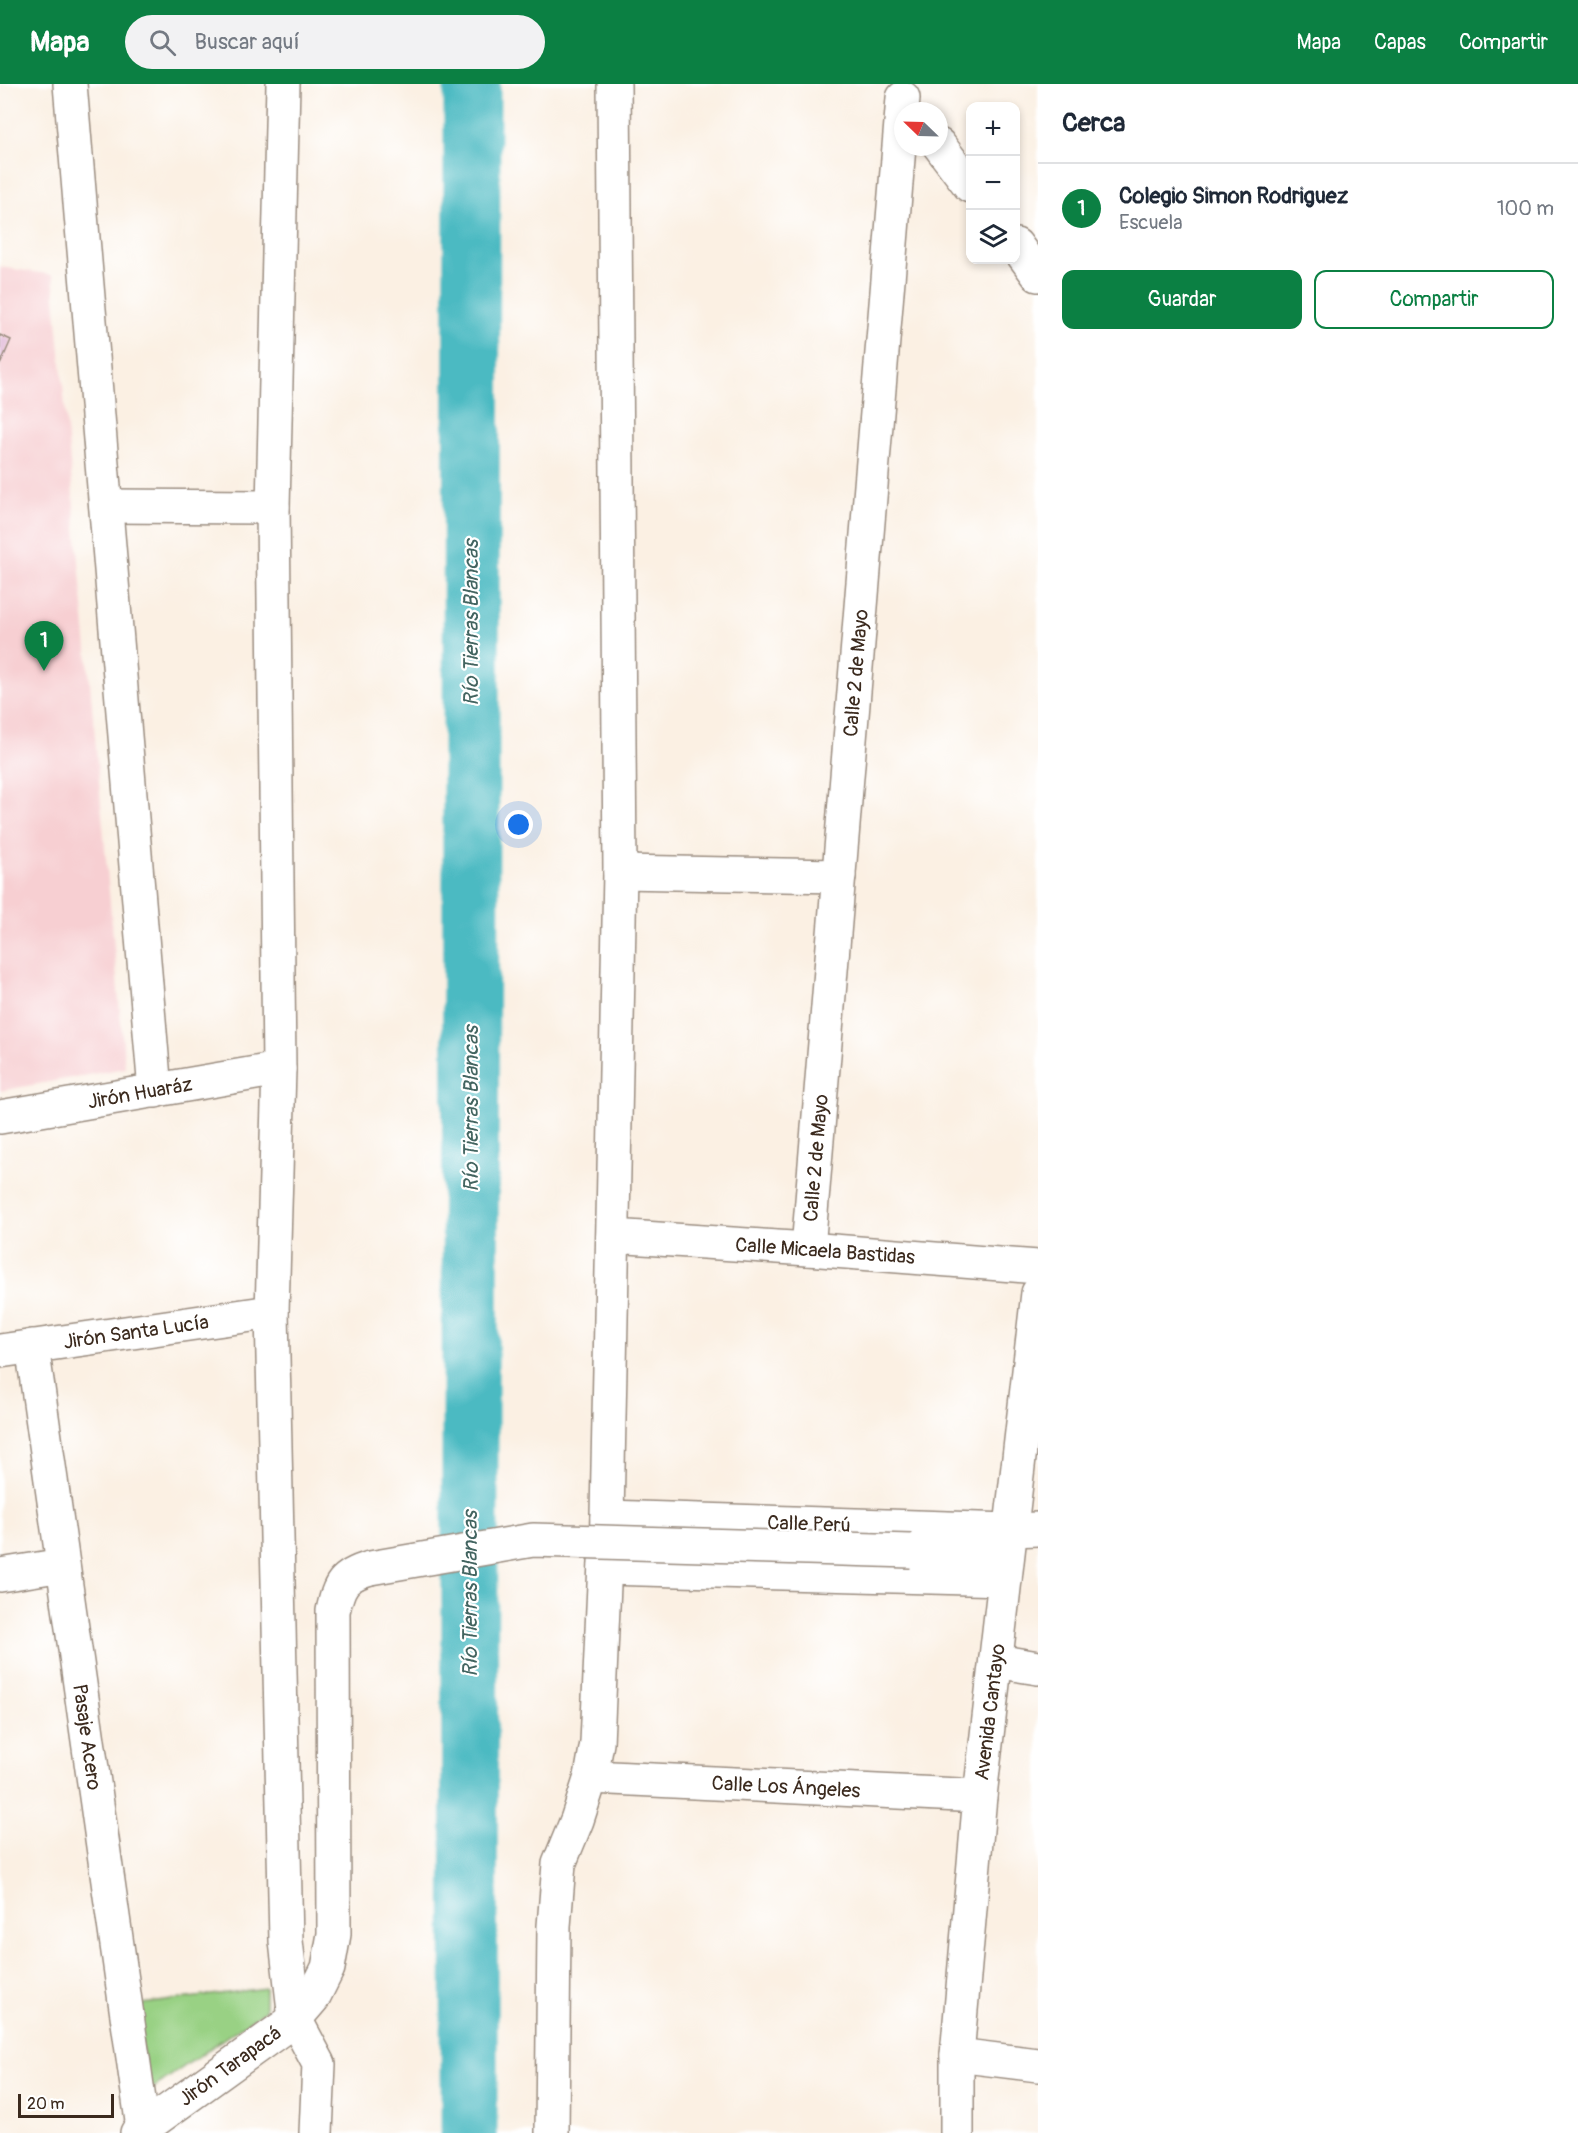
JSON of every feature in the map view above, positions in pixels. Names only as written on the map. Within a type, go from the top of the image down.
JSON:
[{"type":"street","points":[[70,84],[155,1091]]},
{"type":"street","points":[[283,84],[273,507],[279,1070],[272,1312],[286,1941],[294,2019],[319,2064],[316,2133]]},
{"type":"street","points":[[552,2133],[554,1926],[559,1864],[591,1777],[597,1743],[608,1517],[620,872],[614,84]]},
{"type":"street","name":"Calle 2 de Mayo","points":[[808,1249],[904,98]]},
{"type":"street","points":[[947,156],[966,181]]},
{"type":"street","points":[[1020,250],[1038,275]]},
{"type":"street","points":[[106,506],[273,507]]},
{"type":"street","points":[[620,872],[839,876]]},
{"type":"street","name":"Jirón Huaráz","points":[[0,1117],[279,1070]]},
{"type":"street","name":"Calle Micaela Bastidas","points":[[613,1236],[1038,1267]]},
{"type":"street","name":"Avenida Cantayo","points":[[957,2133],[957,2055],[980,1796],[996,1661],[1015,1548],[1038,1293]]},
{"type":"street","name":"Jirón Santa Lucía","points":[[0,1351],[272,1312]]},
{"type":"street","name":"Pasaje Acero","points":[[32,1346],[140,2131]]},
{"type":"street","name":"Calle Perú","points":[[608,1517],[1015,1548]]},
{"type":"street","name":"Jirón Tarapacá","points":[[140,2131],[294,2019],[313,1998],[328,1968],[334,1934],[333,1611],[339,1587],[353,1573],[370,1568],[533,1540],[911,1551],[1015,1548]]},
{"type":"street","points":[[605,1568],[1015,1548]]},
{"type":"street","points":[[0,1575],[63,1565]]},
{"type":"street","points":[[996,1661],[1038,1668]]},
{"type":"street","name":"Calle Los Ángeles","points":[[591,1777],[980,1796]]},
{"type":"street","points":[[957,2055],[1038,2065]]},
{"type":"shaded area","points":[[0,267],[53,275],[125,1068],[0,1091]]},
{"type":"green space","points":[[265,1988],[265,2010],[149,2091],[135,2005]]},
{"type":"building","points":[[0,335],[11,340],[0,365]]},
{"type":"waterway","name":"Río Tierras Blancas","points":[[469,2133],[472,84]]},
{"type":"place","name":"Colegio Simon Rodriguez","points":[[44,671]]}]
